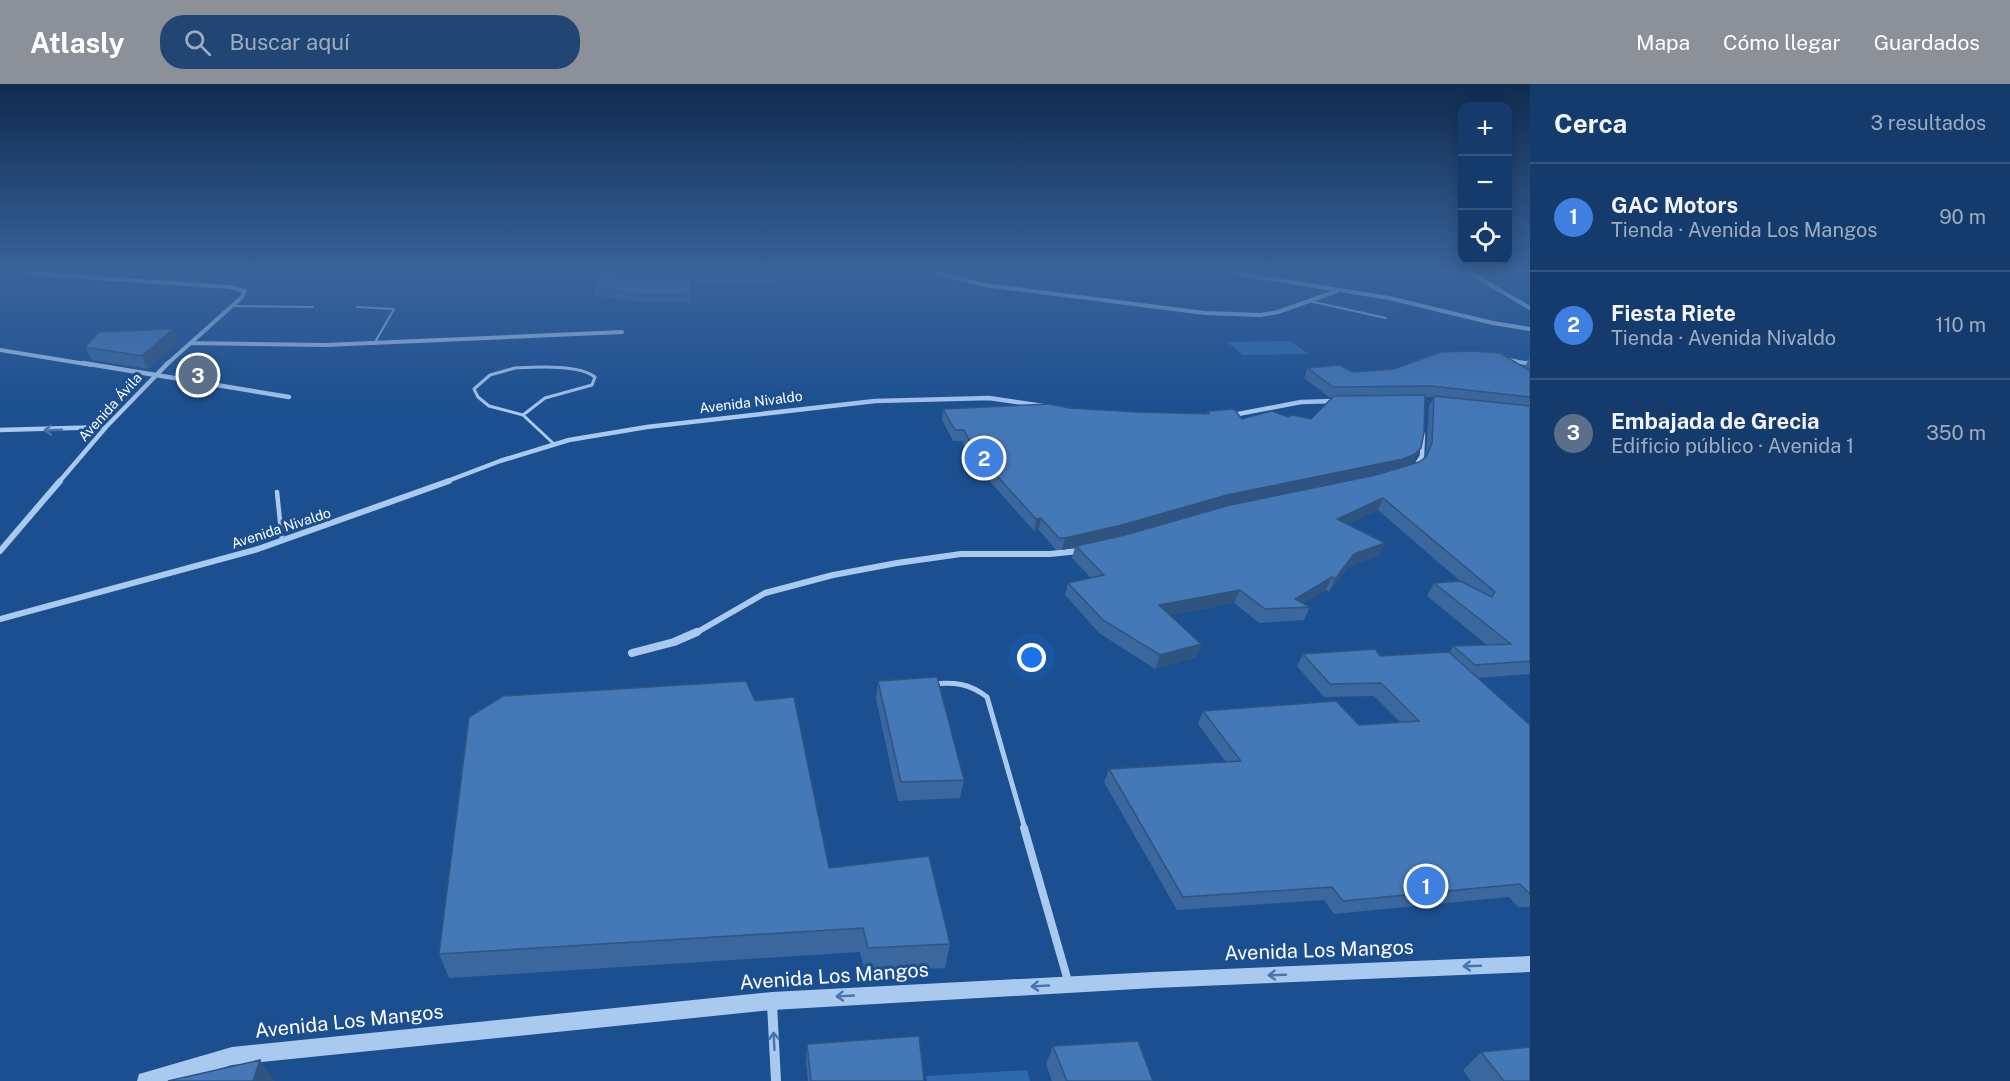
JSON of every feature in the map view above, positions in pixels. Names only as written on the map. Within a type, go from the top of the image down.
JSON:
[{"type":"street","name":"Avenida Ávila","points":[[0,551],[106,427],[153,377],[217,320]]},
{"type":"street","points":[[1487,320],[1530,329]]},
{"type":"street","points":[[190,343],[374,344],[622,332]]},
{"type":"street","points":[[0,351],[289,398]]},
{"type":"street","points":[[1493,359],[1530,364]]},
{"type":"street","name":"Avenida Nivaldo","points":[[0,619],[180,572],[282,541],[394,502],[500,460],[554,444],[635,429],[875,401],[989,398],[1055,408]]},
{"type":"street","points":[[1226,416],[1301,402],[1344,401]]},
{"type":"street","points":[[1407,470],[1416,467],[1422,456],[1424,423]]},
{"type":"street","points":[[1,431],[106,427]]},
{"type":"street","points":[[632,653],[696,633],[759,596],[821,578],[885,564],[961,554],[1035,556],[1088,550]]},
{"type":"street","name":"Avenida Los Mangos","points":[[146,1081],[232,1056],[772,1001],[1069,984],[1530,964]]},
{"type":"street","points":[[772,1001],[776,1081]]},
{"type":"lane","points":[[374,344],[388,320]]},
{"type":"lane","points":[[523,415],[534,404],[545,398],[592,385],[595,377],[588,371],[578,369],[497,371],[484,378],[474,389],[479,400],[488,406],[523,415],[554,444]]},
{"type":"lane","points":[[277,492],[282,541]]},
{"type":"lane","points":[[926,684],[959,681],[975,687],[987,697],[1069,984]]},
{"type":"shaded area","points":[[1290,341],[1309,354],[1243,355],[1227,342]]},
{"type":"shaded area","points":[[1027,1070],[1030,1081],[927,1081],[926,1076]]},
{"type":"building","points":[[173,329],[142,356],[85,347],[99,332]]},
{"type":"building","points":[[1441,352],[1500,353],[1530,371],[1530,397],[1431,386],[1333,387],[1308,368],[1339,365],[1353,372],[1394,369]]},
{"type":"building","points":[[1425,395],[1424,433],[1421,448],[1415,454],[1403,459],[1227,495],[1122,525],[1065,538],[1059,538],[1041,518],[1036,519],[978,457],[964,430],[955,430],[943,409],[1049,404],[1069,408],[1209,414],[1208,411],[1234,409],[1242,419],[1272,411],[1288,417],[1293,415],[1311,419],[1334,396]]},
{"type":"building","points":[[1434,396],[1530,406],[1530,661],[1475,665],[1453,646],[1511,644],[1434,583],[1460,581],[1492,597],[1495,592],[1383,498],[1337,519],[1385,543],[1354,554],[1335,579],[1332,577],[1295,599],[1310,607],[1265,609],[1240,590],[1159,605],[1201,644],[1160,655],[1103,620],[1068,583],[1104,575],[1076,546],[1125,535],[1230,505],[1376,475],[1419,462],[1426,457],[1432,443]]},
{"type":"building","points":[[1375,649],[1380,656],[1449,652],[1530,725],[1530,894],[1520,884],[1343,901],[1332,887],[1183,897],[1109,769],[1241,761],[1203,711],[1336,701],[1359,725],[1419,721],[1381,683],[1330,684],[1303,654]]},
{"type":"building","points":[[937,677],[964,780],[901,782],[878,681]]},
{"type":"building","points":[[746,681],[755,701],[794,697],[829,868],[929,856],[950,944],[868,948],[863,928],[439,954],[469,717],[503,696]]},
{"type":"building","points":[[919,1036],[924,1081],[811,1081],[807,1044]]},
{"type":"building","points":[[1138,1041],[1153,1081],[1067,1081],[1053,1046]]},
{"type":"building","points":[[1530,1047],[1530,1081],[1504,1081],[1481,1052]]},
{"type":"building","points":[[260,1060],[253,1081],[168,1081]]},
{"type":"place","name":"Embajada de Grecia","points":[[198,375]]},
{"type":"place","name":"Fiesta Riete","points":[[984,458]]},
{"type":"place","name":"GAC Motors","points":[[1426,886]]}]
